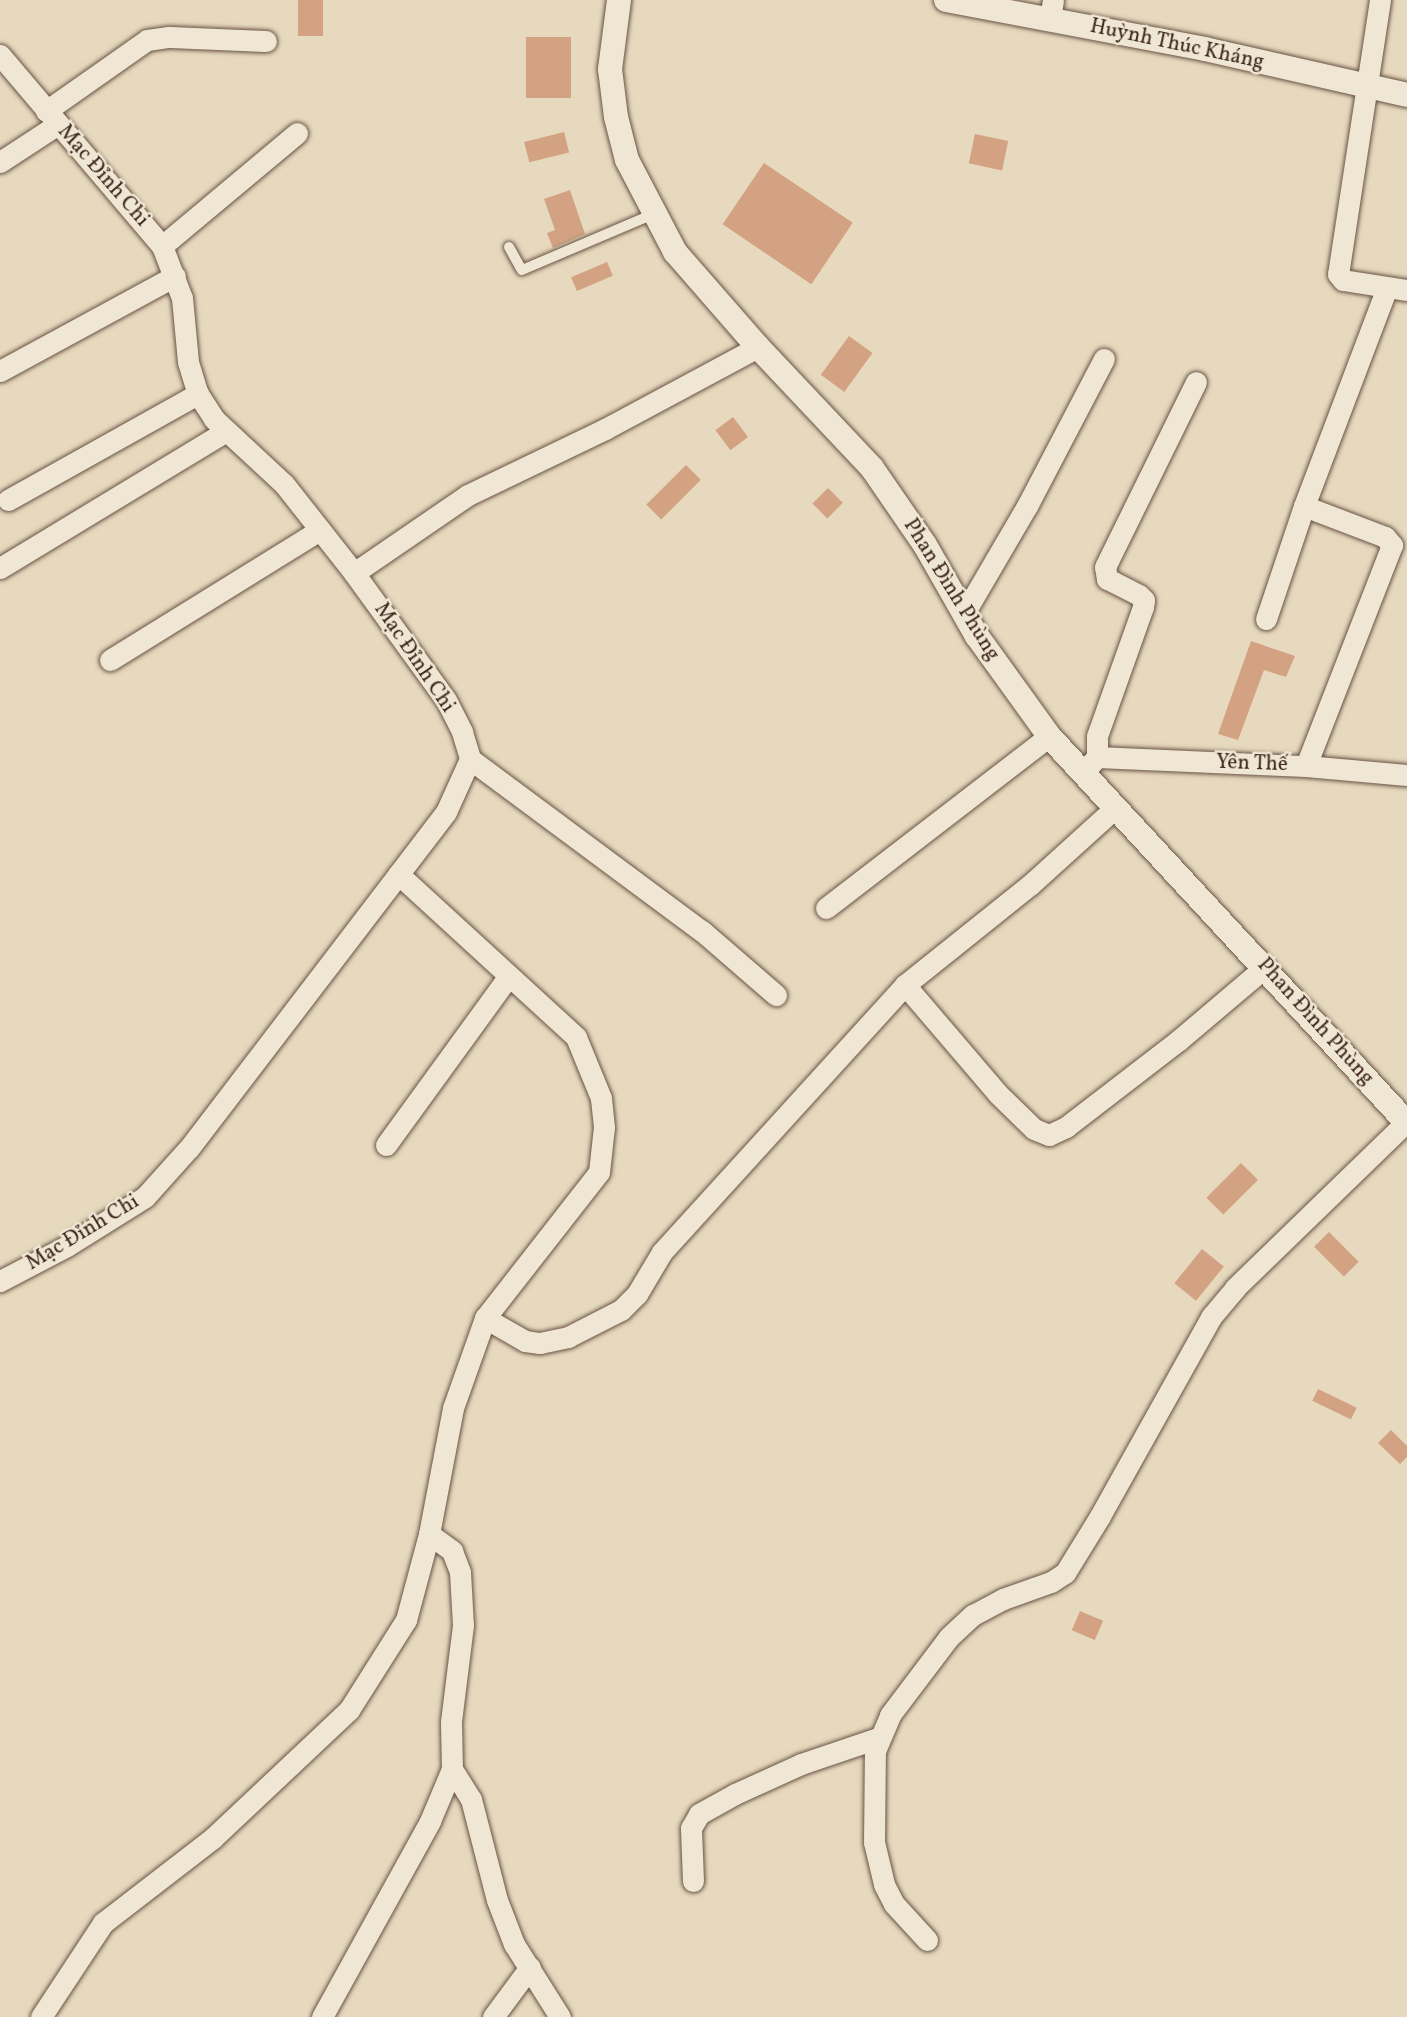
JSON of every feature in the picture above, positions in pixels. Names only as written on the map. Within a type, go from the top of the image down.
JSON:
[{"type":"street","name":"Phan Đình Phùng","points":[[619,0],[610,69],[616,117],[627,160],[675,252],[758,347],[872,468],[925,545],[977,636],[1049,736],[1090,765],[1115,808],[1265,967],[1406,1123]]},
{"type":"street","name":"Huỳnh Thúc Kháng","points":[[946,0],[1051,10],[1205,49],[1407,95]]},
{"type":"street","points":[[1266,619],[1304,506],[1397,289],[1343,280],[1338,274],[1380,0]]},
{"type":"street","points":[[0,162],[147,40],[169,37],[266,41]]},
{"type":"street","name":"Mạc Đỉnh Chi","points":[[0,55],[162,246],[182,298],[188,362],[198,394],[214,419],[284,484],[355,573],[446,700],[462,732],[470,759],[446,812],[188,1149],[145,1197],[67,1246],[0,1281]]},
{"type":"street","points":[[162,246],[297,132]]},
{"type":"street","points":[[0,371],[174,276]]},
{"type":"street","points":[[355,573],[468,495],[605,429],[758,347]]},
{"type":"street","points":[[965,612],[1027,506],[1104,359]]},
{"type":"street","points":[[1090,765],[1097,736],[1144,600],[1107,579],[1105,567],[1196,382]]},
{"type":"street","points":[[8,500],[198,394]]},
{"type":"street","points":[[0,568],[226,431]]},
{"type":"street","points":[[1304,506],[1385,537],[1392,545],[1384,572],[1306,766]]},
{"type":"street","points":[[110,660],[320,530]]},
{"type":"street","points":[[826,908],[1049,736]]},
{"type":"street","points":[[470,759],[702,932],[776,995]]},
{"type":"street","name":"Yên Thế","points":[[1090,765],[1306,766],[1407,775]]},
{"type":"street","points":[[485,1318],[525,1341],[540,1343],[568,1337],[621,1310],[637,1294],[670,1243],[905,985],[1030,885],[1115,808]]},
{"type":"street","points":[[41,2017],[103,1923],[212,1838],[349,1710],[406,1620],[429,1534],[453,1408],[485,1318],[600,1172],[604,1127],[601,1098],[576,1037],[398,874]]},
{"type":"street","points":[[905,985],[998,1094],[1034,1129],[1049,1135],[1066,1127],[1178,1041],[1265,967]]},
{"type":"street","points":[[386,1144],[509,976]]},
{"type":"street","points":[[927,1940],[894,1903],[879,1866],[872,1808],[878,1738],[890,1715],[928,1663],[960,1627],[987,1606],[1051,1582],[1065,1573],[1100,1516],[1211,1317],[1236,1288],[1406,1123]]},
{"type":"street","points":[[322,2017],[430,1821],[452,1769],[451,1722],[463,1625],[460,1572],[452,1551],[429,1534]]},
{"type":"street","points":[[693,1881],[691,1828],[699,1814],[735,1794],[801,1764],[878,1738]]},
{"type":"street","points":[[452,1769],[471,1798],[497,1900],[514,1944],[560,2017]]},
{"type":"street","points":[[493,2017],[530,1967]]},
{"type":"lane","points":[[509,247],[522,270],[653,214]]},
{"type":"building","points":[[298,0],[323,0],[323,36],[298,36]]},
{"type":"building","points":[[526,37],[571,37],[571,98],[526,98]]},
{"type":"building","points":[[564,132],[569,152],[529,162],[524,142]]},
{"type":"building","points":[[975,134],[1008,141],[1002,170],[969,163]]},
{"type":"building","points":[[764,163],[853,223],[811,284],[723,224]]},
{"type":"building","points":[[570,190],[585,234],[553,248],[547,233],[555,230],[544,199]]},
{"type":"building","points":[[607,262],[613,276],[577,291],[571,277]]},
{"type":"building","points":[[849,336],[872,353],[844,392],[821,375]]},
{"type":"building","points":[[733,417],[748,437],[730,450],[715,430]]},
{"type":"building","points":[[686,465],[701,480],[661,519],[646,505]]},
{"type":"building","points":[[828,488],[843,503],[827,518],[812,504]]},
{"type":"building","points":[[1251,641],[1295,656],[1286,677],[1264,670],[1238,740],[1218,734]]},
{"type":"building","points":[[1241,1163],[1258,1180],[1223,1215],[1206,1198]]},
{"type":"building","points":[[1329,1232],[1359,1262],[1344,1277],[1314,1247]]},
{"type":"building","points":[[1202,1249],[1224,1267],[1196,1301],[1174,1283]]},
{"type":"building","points":[[1318,1389],[1357,1408],[1351,1420],[1312,1401]]},
{"type":"building","points":[[1391,1430],[1407,1446],[1407,1457],[1400,1464],[1378,1443]]},
{"type":"building","points":[[1080,1611],[1103,1621],[1095,1640],[1072,1630]]}]
